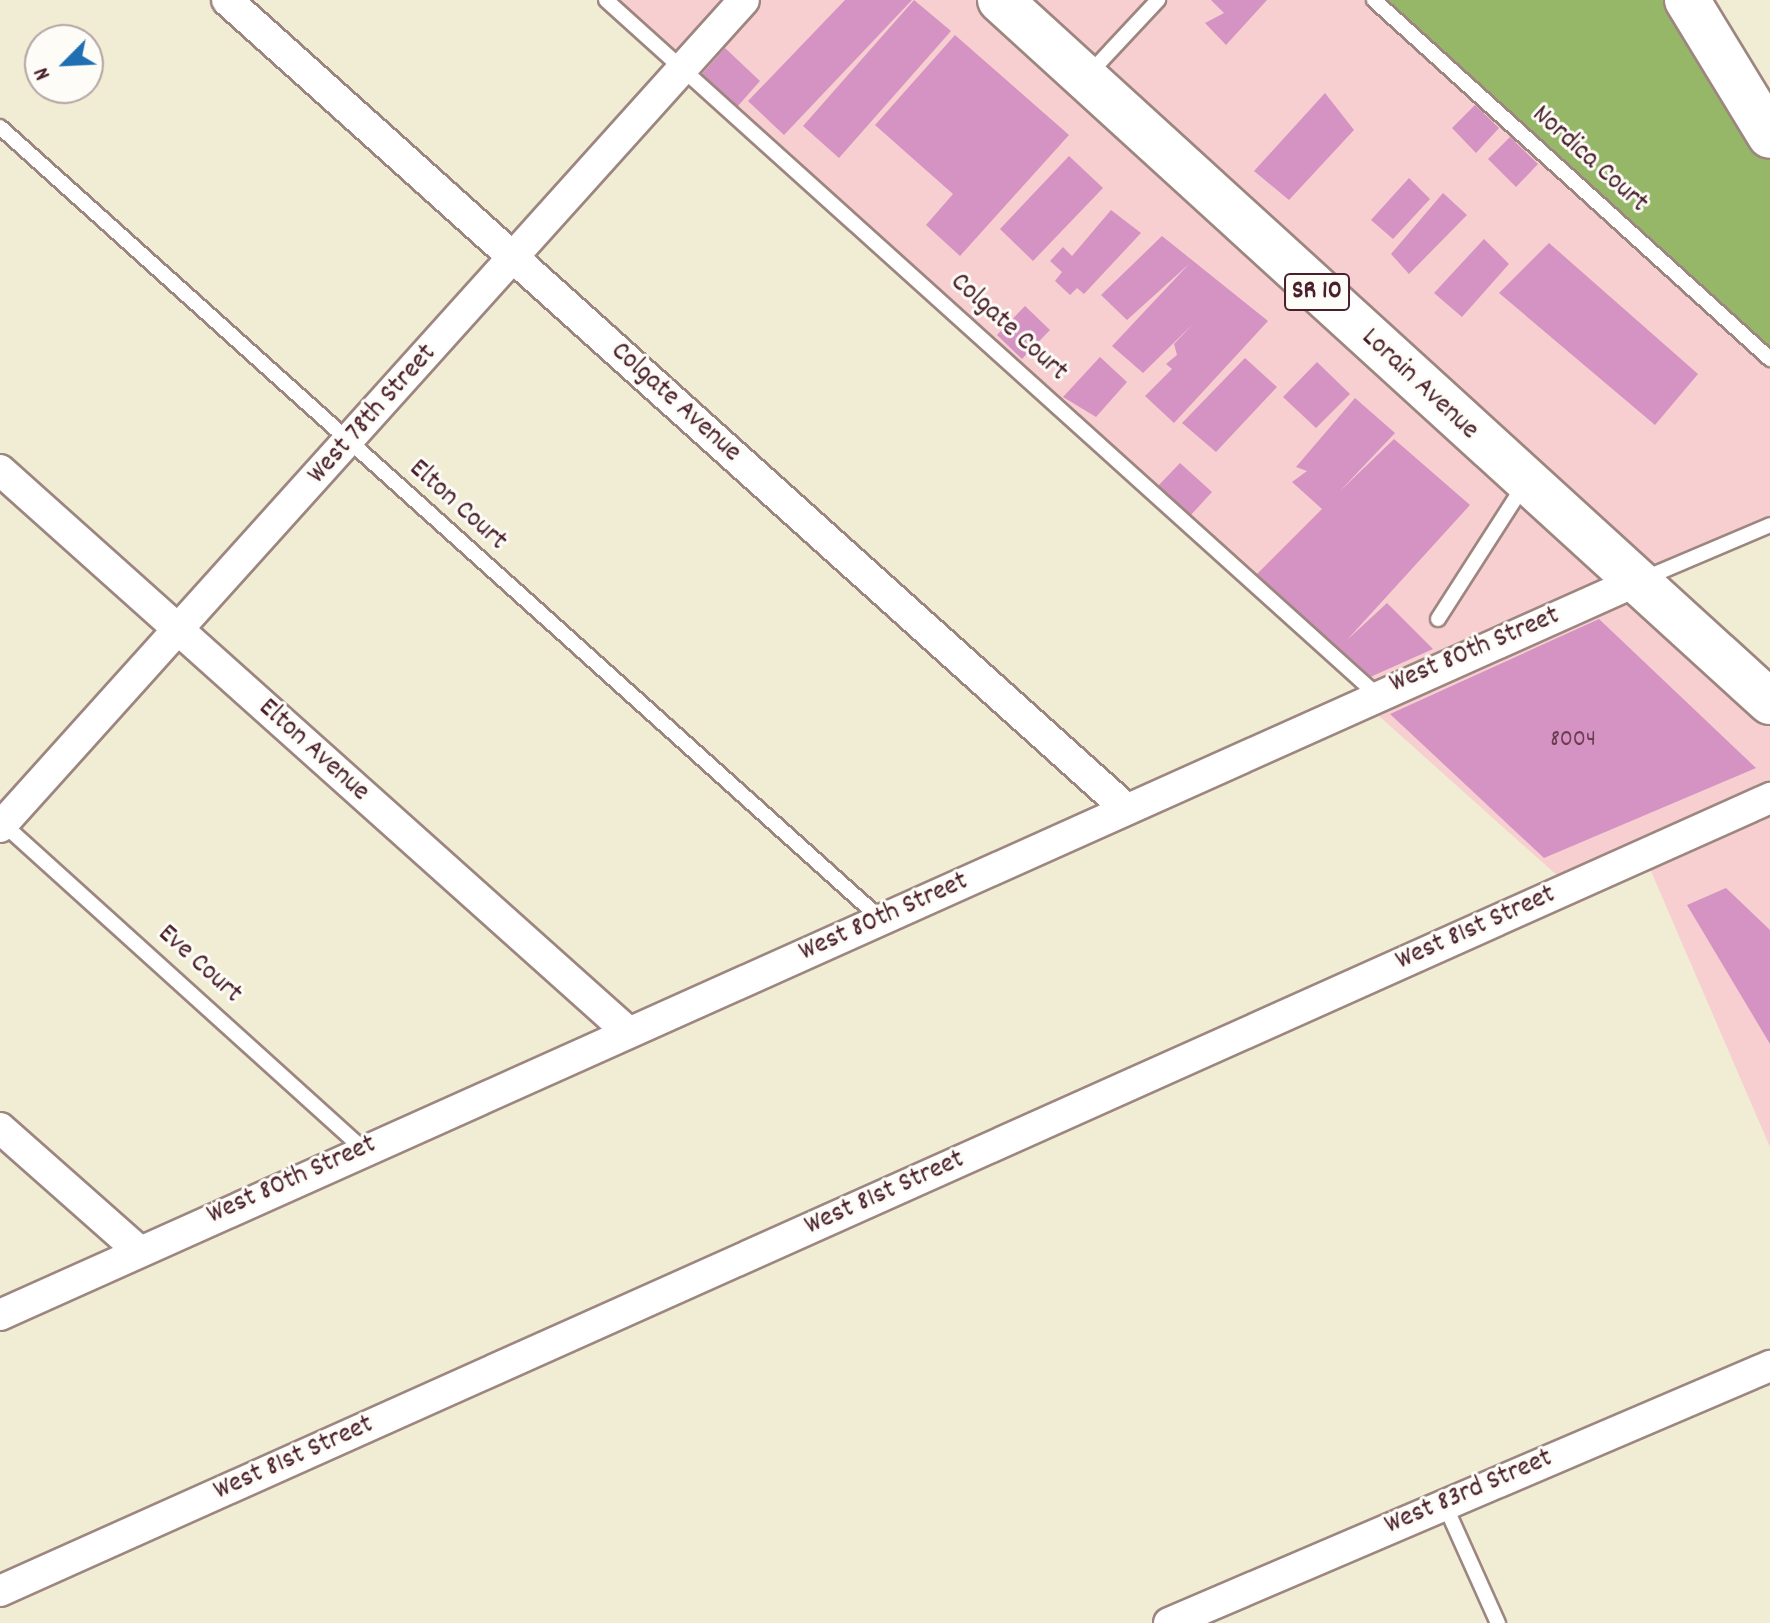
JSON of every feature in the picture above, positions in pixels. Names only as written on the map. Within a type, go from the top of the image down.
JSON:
[{"type":"main road","name":"Lorain Avenue","points":[[1000,0],[1525,483],[1770,702]]},
{"type":"main road","points":[[1687,0],[1770,136]]},
{"type":"street","name":"Colgate Avenue","points":[[227,0],[1123,806]]},
{"type":"street","name":"West 78th Street","points":[[1,824],[176,629],[349,444],[744,0]]},
{"type":"street","name":"Elton Avenue","points":[[0,470],[627,1031]]},
{"type":"street","name":"West 80th Street","points":[[0,1315],[363,1149],[882,920],[1123,806],[1635,582]]},
{"type":"street","name":"West 81st Street","points":[[0,1591],[1770,798]]},
{"type":"street","points":[[0,1128],[139,1251]]},
{"type":"street","name":"West 83rd Street","points":[[1169,1623],[1444,1502],[1770,1366]]},
{"type":"lane","name":"Colgate Court","points":[[606,0],[1376,694]]},
{"type":"lane","points":[[1085,79],[1158,0]]},
{"type":"lane","name":"Nordica Court","points":[[1374,0],[1770,359]]},
{"type":"lane","name":"Elton Court","points":[[0,127],[882,920]]},
{"type":"lane","points":[[1438,619],[1525,483]]},
{"type":"lane","name":"West 80th Street","points":[[1635,582],[1770,525]]},
{"type":"lane","name":"Eve Court","points":[[1,824],[363,1149]]},
{"type":"lane","points":[[1444,1502],[1498,1623]]},
{"type":"shaded area","points":[[606,0],[1374,0],[1770,359],[1770,525],[1635,582],[1770,702],[1770,1147],[1644,855],[1570,887],[1361,700],[1375,694]]},
{"type":"green space","points":[[1374,0],[1687,0],[1770,136],[1770,359]]},
{"type":"building","points":[[845,0],[912,0],[784,135],[748,101]]},
{"type":"building","points":[[914,0],[951,31],[839,158],[803,126]]},
{"type":"building","points":[[1211,0],[1267,0],[1226,45],[1205,23],[1224,13]]},
{"type":"building","points":[[955,35],[1069,135],[960,256],[926,225],[953,194],[875,125]]},
{"type":"building","points":[[725,48],[760,81],[737,107],[701,75]]},
{"type":"building","points":[[1325,93],[1354,130],[1289,200],[1254,171]]},
{"type":"building","points":[[1475,105],[1499,128],[1476,153],[1452,128]]},
{"type":"building","points":[[1510,137],[1538,164],[1516,187],[1488,159]]},
{"type":"building","points":[[1069,156],[1103,188],[1033,261],[1000,229]]},
{"type":"building","points":[[1409,178],[1430,199],[1393,239],[1371,220]]},
{"type":"building","points":[[1443,193],[1467,215],[1409,274],[1391,254]]},
{"type":"building","points":[[1111,210],[1141,233],[1084,294],[1077,288],[1070,295],[1055,281],[1062,272],[1050,261],[1063,247],[1072,256]]},
{"type":"building","points":[[1162,236],[1268,321],[1174,423],[1145,396],[1172,369],[1166,364],[1177,355],[1174,344],[1194,323],[1143,373],[1112,346],[1189,264],[1127,320],[1101,295]]},
{"type":"building","points":[[1484,239],[1509,264],[1462,317],[1434,293]]},
{"type":"building","points":[[1549,243],[1698,374],[1655,425],[1499,293]]},
{"type":"building","points":[[1025,306],[1050,330],[1022,359],[997,335]]},
{"type":"building","points":[[1100,357],[1127,382],[1096,417],[1063,397]]},
{"type":"building","points":[[1245,358],[1277,387],[1216,452],[1182,423]]},
{"type":"building","points":[[1317,362],[1350,394],[1316,428],[1283,397]]},
{"type":"building","points":[[1355,398],[1395,433],[1339,492],[1394,439],[1470,505],[1347,640],[1387,603],[1433,649],[1368,678],[1256,575],[1322,509],[1292,482],[1307,471],[1296,467]]},
{"type":"building","points":[[1180,463],[1212,492],[1190,516],[1158,486]]},
{"type":"building","points":[[1599,619],[1756,768],[1544,858],[1390,714]]},
{"type":"building","points":[[1726,888],[1770,930],[1770,1044],[1687,905]]}]
